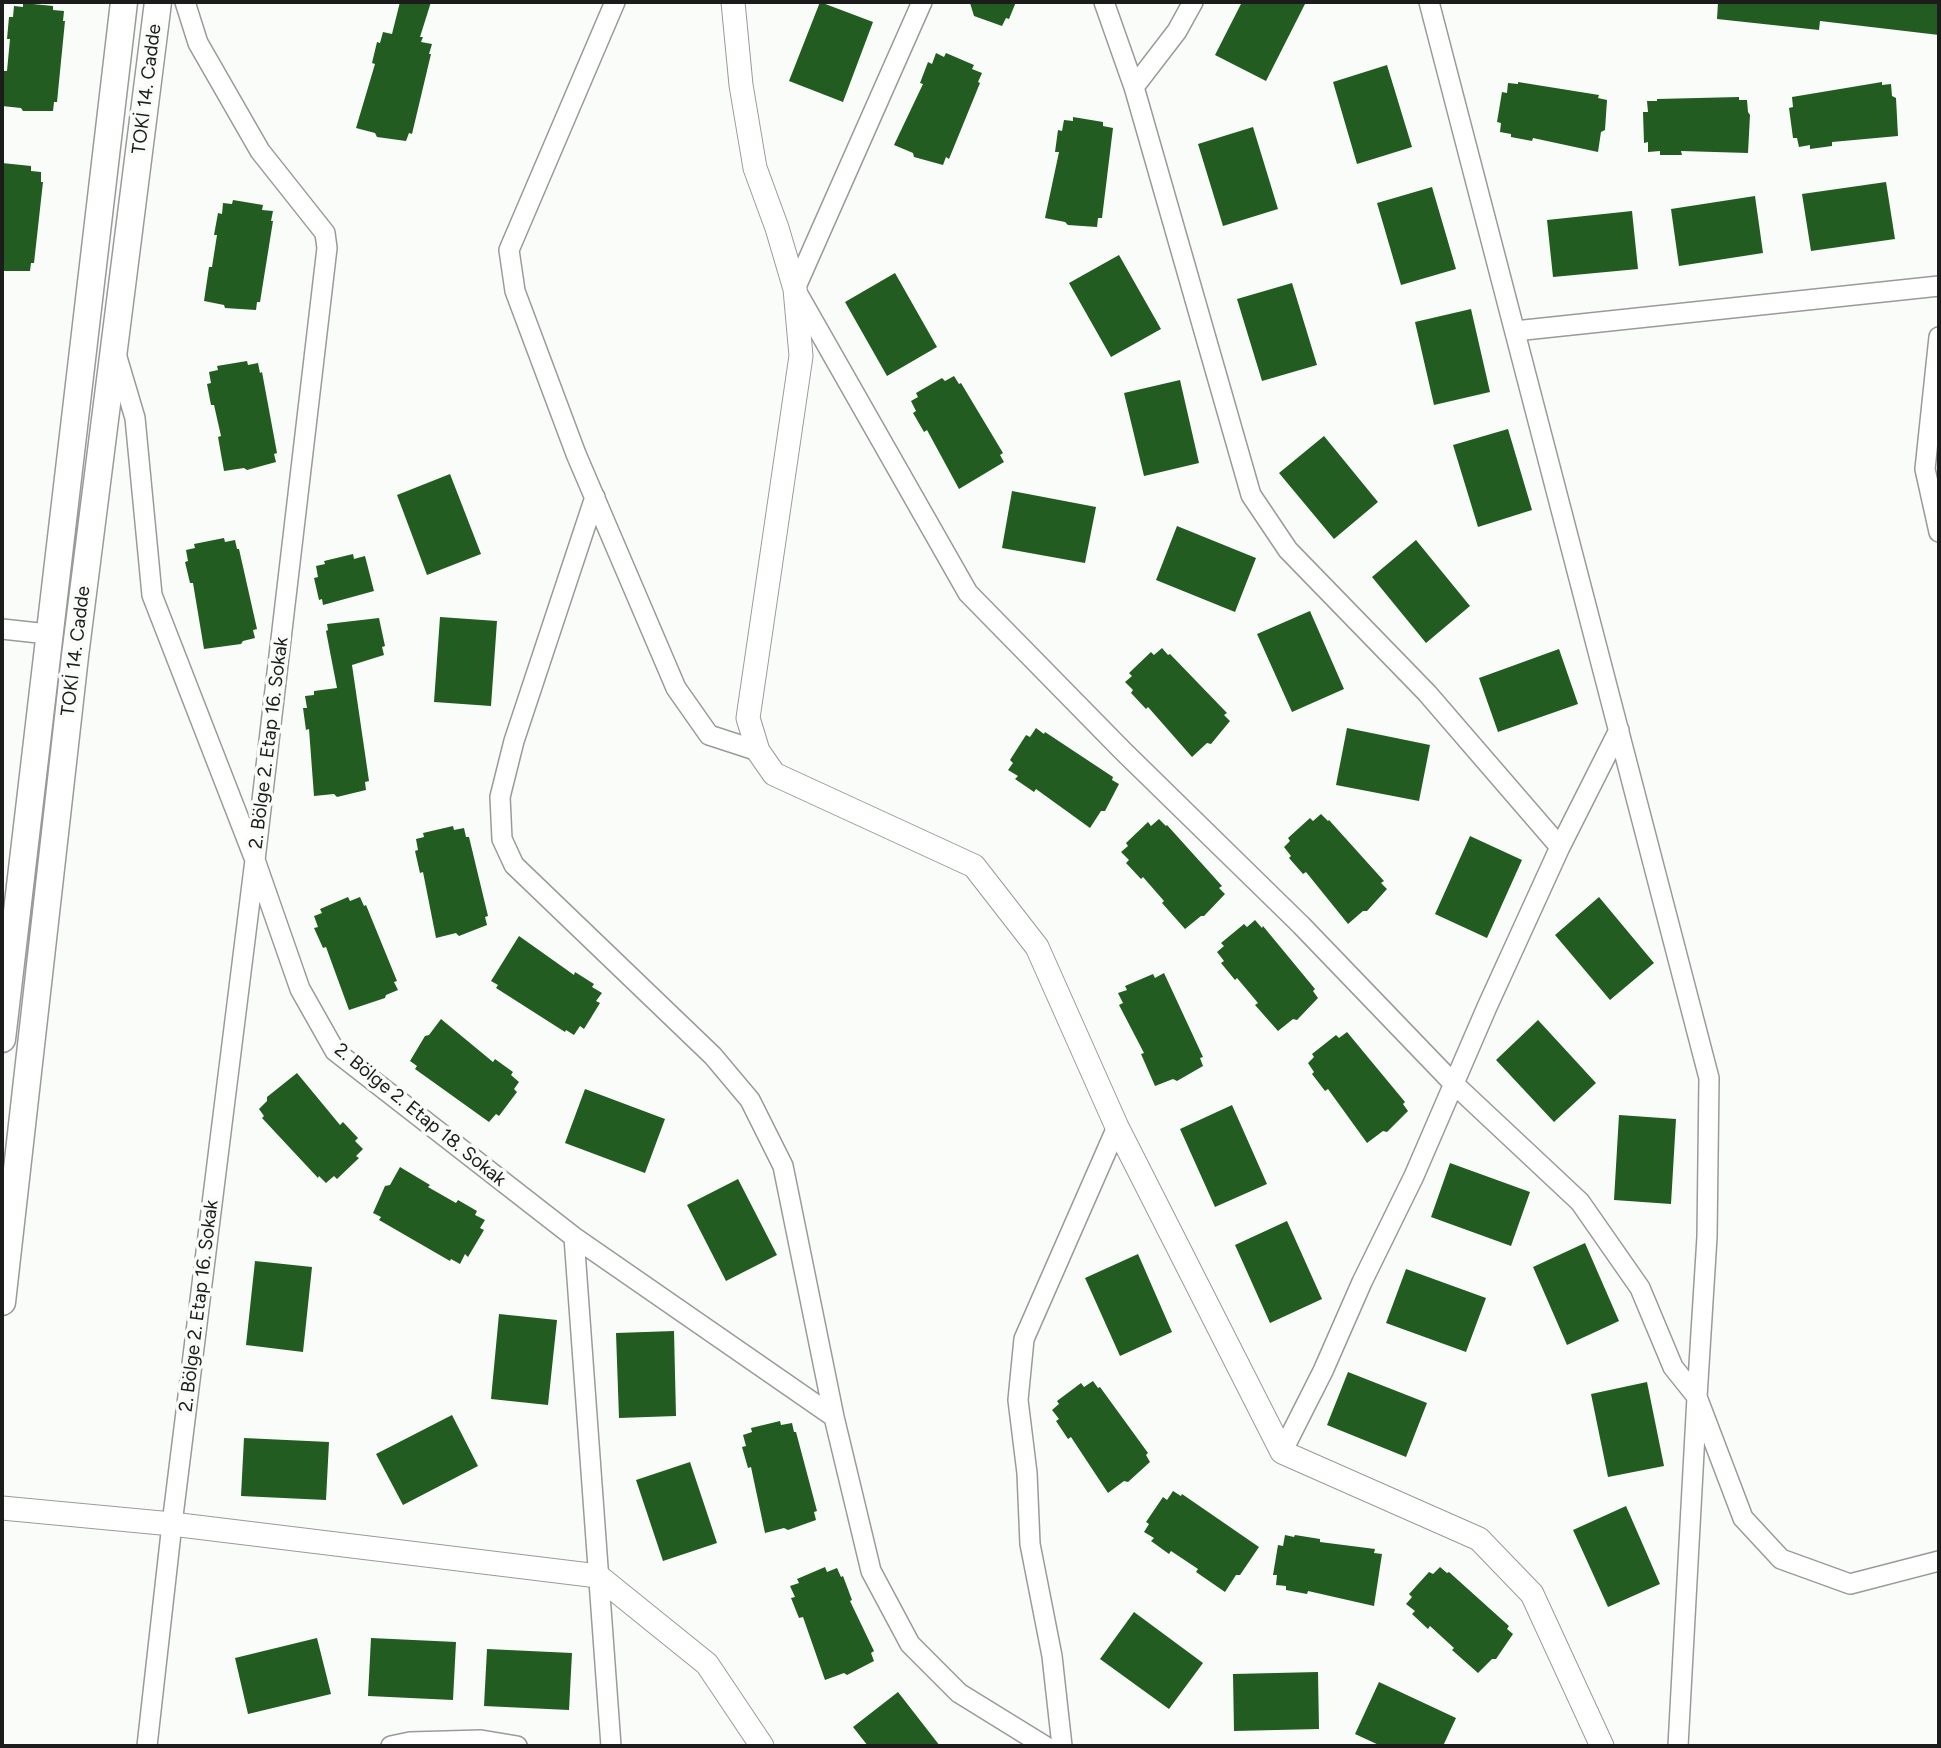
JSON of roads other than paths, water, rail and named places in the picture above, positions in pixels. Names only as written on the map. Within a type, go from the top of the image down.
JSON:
[{"type":"main road","name":"TOKİ 14. Cadde","points":[[2,1039],[6,965],[124,2]]},
{"type":"main road","name":"TOKİ 14. Cadde","points":[[2,1302],[75,656],[158,2]]},
{"type":"street","name":"2. Bölge 2. Etap 16. Sokak","points":[[147,1746],[327,248],[325,233],[260,151],[198,43],[185,2]]},
{"type":"street","points":[[615,2],[509,250],[515,290],[576,454],[676,688],[709,735],[758,751]]},
{"type":"street","points":[[733,2],[741,85],[755,168],[778,228],[795,289],[801,356],[748,718],[758,751],[774,774],[974,866],[1037,947],[1117,1127],[1282,1451],[1479,1539],[1532,1594],[1602,1746]]},
{"type":"street","points":[[795,289],[922,2]]},
{"type":"street","points":[[1104,2],[1134,87],[1251,495],[1288,550],[1427,693],[1560,847]]},
{"type":"street","points":[[1134,87],[1177,31],[1193,2]]},
{"type":"street","points":[[1429,2],[1709,1077],[1707,1237],[1678,1746]]},
{"type":"street","points":[[1515,331],[1939,286]]},
{"type":"street","points":[[795,289],[968,593],[1123,751],[1301,925],[1453,1083],[1580,1202],[1640,1288],[1673,1367],[1697,1397],[1743,1518],[1781,1559],[1850,1584],[1939,1561]]},
{"type":"street","points":[[1939,337],[1925,469],[1939,531]]},
{"type":"street","name":"2. Bölge 2. Etap 18. Sokak","points":[[114,346],[135,418],[152,595],[255,860],[300,989],[335,1051],[575,1237],[834,1417]]},
{"type":"street","points":[[595,497],[514,741],[500,797],[502,839],[514,865],[713,1056],[750,1100],[783,1166],[834,1417],[871,1572],[911,1644],[959,1693],[1045,1746]]},
{"type":"street","points":[[2,629],[48,634]]},
{"type":"street","points":[[1282,1451],[1323,1371],[1362,1282],[1414,1176],[1560,847],[1619,730]]},
{"type":"street","points":[[1062,1746],[1052,1656],[1030,1544],[1027,1473],[1018,1400],[1024,1339],[1117,1127]]},
{"type":"street","points":[[575,1237],[611,1746]]},
{"type":"street","points":[[2,1507],[172,1524],[598,1576],[707,1664],[762,1746]]},
{"type":"street","points":[[391,1746],[411,1742],[481,1740],[517,1746]]}]
